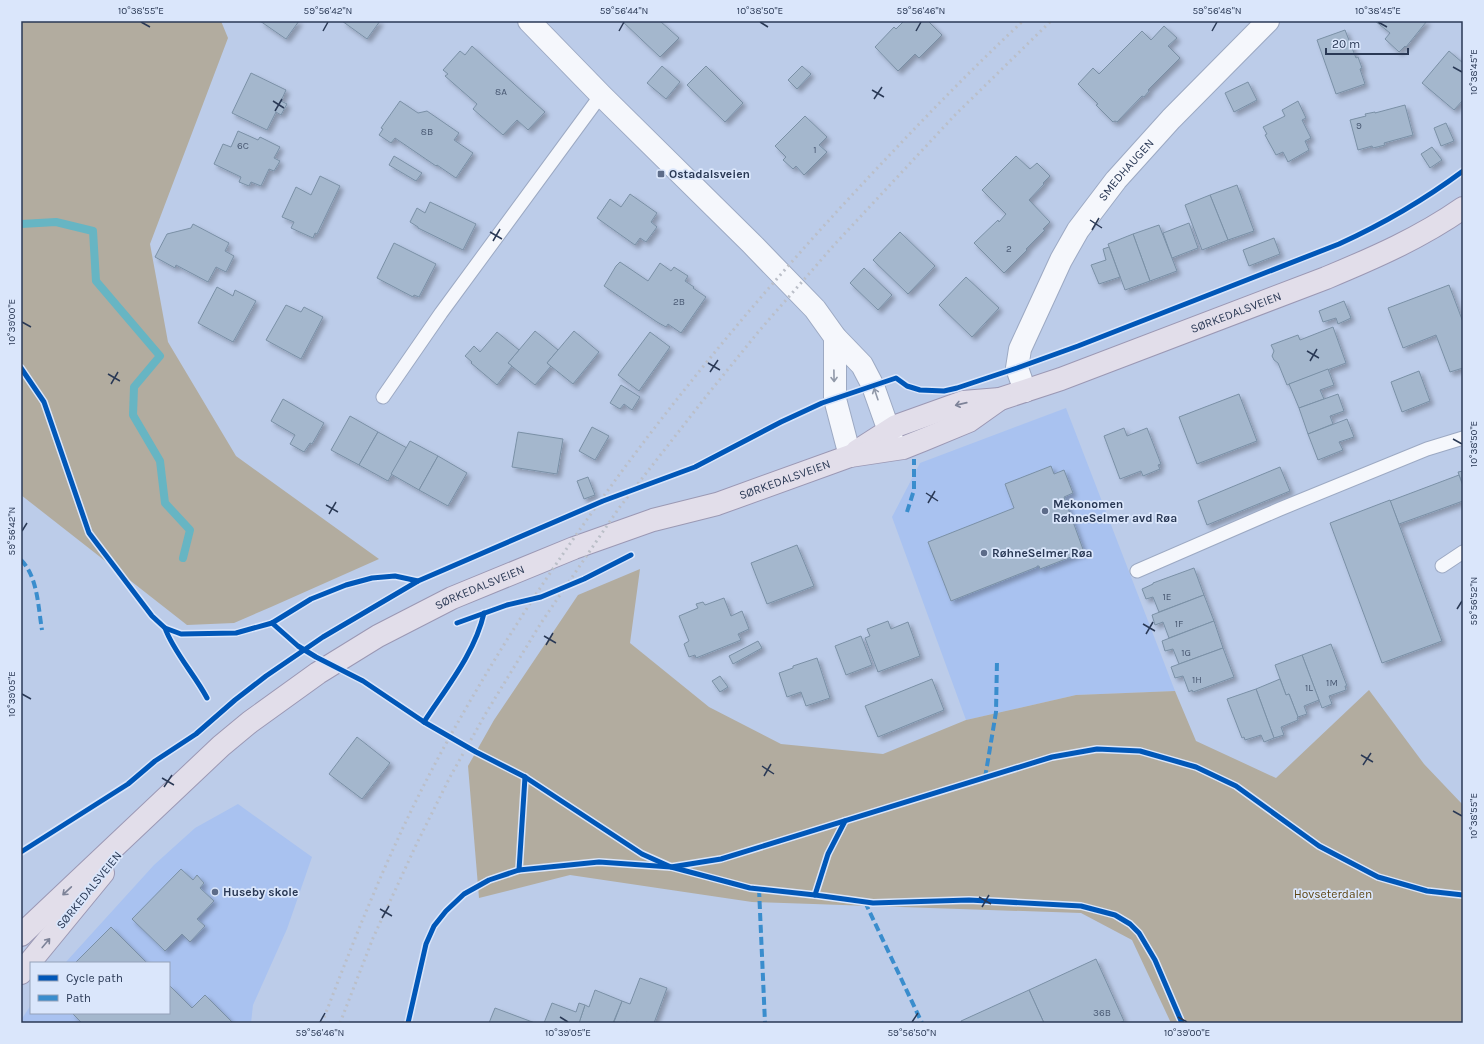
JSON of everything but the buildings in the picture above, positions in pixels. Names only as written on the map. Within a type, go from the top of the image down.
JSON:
[{"type":"main road","name":"SØRKEDALSVEIEN","points":[[21,935],[221,746],[250,722],[318,672],[378,636],[452,598],[574,548],[653,520],[717,504],[892,440],[896,426],[963,402],[1000,400],[1101,365],[1366,262],[1440,224],[1463,208]]},
{"type":"main road","name":"SØRKEDALSVEIEN","points":[[21,973],[156,807]]},
{"type":"street","points":[[529,21],[815,309],[834,337],[862,365],[873,386],[892,440]]},
{"type":"street","name":"SMEDHAUGEN","points":[[1025,391],[1017,368],[1020,349],[1061,260],[1078,230],[1116,180],[1171,119],[1268,21]]},
{"type":"street","points":[[834,337],[835,399],[850,456]]},
{"type":"lane","points":[[382,397],[602,95]]},
{"type":"lane","points":[[1137,571],[1280,509],[1427,449],[1463,438]]},
{"type":"lane","points":[[1442,566],[1463,552]]},
{"type":"shaded area","points":[[1066,408],[1175,691],[1076,695],[966,720],[892,517],[920,463]]},
{"type":"shaded area","name":"Huseby skole","points":[[238,804],[312,857],[287,929],[253,1005],[251,1023],[21,1023],[21,1020],[30,1006],[30,1014],[170,1014],[170,962],[66,962],[154,865],[195,828]]},
{"type":"green space","points":[[21,21],[221,21],[228,38],[150,244],[168,342],[236,456],[379,559],[234,623],[187,625],[21,495]]},
{"type":"green space","name":"Hovseterdalen","points":[[640,569],[630,643],[709,707],[781,744],[883,754],[966,720],[1076,695],[1175,691],[1196,741],[1276,778],[1369,690],[1424,764],[1463,805],[1463,1023],[1171,1023],[1132,940],[1081,913],[752,902],[570,875],[479,898],[468,766],[494,720],[578,595]]},
{"type":"waterway","points":[[21,224],[56,222],[93,231],[96,281],[160,356],[134,387],[133,415],[160,461],[165,503],[190,530],[183,558]]},
{"type":"railway","points":[[322,1023],[389,858],[436,762],[480,685],[526,610],[575,536],[627,464],[681,394],[794,259],[915,128],[1023,21]]},
{"type":"railway","points":[[340,1023],[373,938],[417,843],[450,777],[486,713],[541,623],[619,508],[759,331],[835,244],[955,115],[1051,21]]},
{"type":"marked path","points":[[907,512],[914,490],[914,459]]},
{"type":"marked path","points":[[21,560],[27,567],[34,584],[42,630]]},
{"type":"marked path","points":[[985,778],[996,712],[997,660]]},
{"type":"marked path","points":[[759,889],[765,1023]]},
{"type":"marked path","points":[[865,902],[922,1023]]},
{"type":"cycle path","points":[[21,852],[128,784],[155,761],[196,734],[235,700],[266,676],[323,637],[418,581],[603,501],[695,467],[781,422],[822,403],[896,378],[907,386],[920,390],[944,391],[957,388],[1078,346],[1339,244],[1403,211],[1463,171]]},
{"type":"cycle path","points":[[21,368],[44,402],[89,533],[152,616],[165,628],[181,634],[236,633],[272,623],[311,599],[346,585],[372,578],[395,576],[418,581]]},
{"type":"cycle path","points":[[457,623],[507,605],[541,597],[584,579],[631,555]]},
{"type":"cycle path","points":[[424,722],[467,656],[480,628],[484,613]]},
{"type":"cycle path","points":[[272,623],[298,646],[363,681],[424,722],[476,752],[525,777],[642,854],[671,867],[750,888],[873,903],[969,900],[1081,906],[1115,915],[1130,924],[1139,933],[1155,960],[1182,1023]]},
{"type":"cycle path","points":[[165,628],[173,645],[207,698]]},
{"type":"cycle path","points":[[408,1023],[426,944],[434,926],[446,911],[464,894],[489,880],[519,870],[599,862],[671,867],[721,859],[1052,757],[1097,749],[1140,751],[1196,767],[1236,786],[1319,846],[1378,877],[1427,891],[1463,895]]},
{"type":"cycle path","points":[[519,870],[525,777]]},
{"type":"cycle path","points":[[815,895],[828,854],[845,821]]},
{"type":"place","name":"Ostadalsveien","points":[[661,174]]},
{"type":"place","name":"Mekonomen RøhneSelmer avd Røa","points":[[1045,511]]},
{"type":"place","name":"RøhneSelmer Røa","points":[[984,553]]},
{"type":"place","name":"Huseby skole","points":[[215,892]]}]
